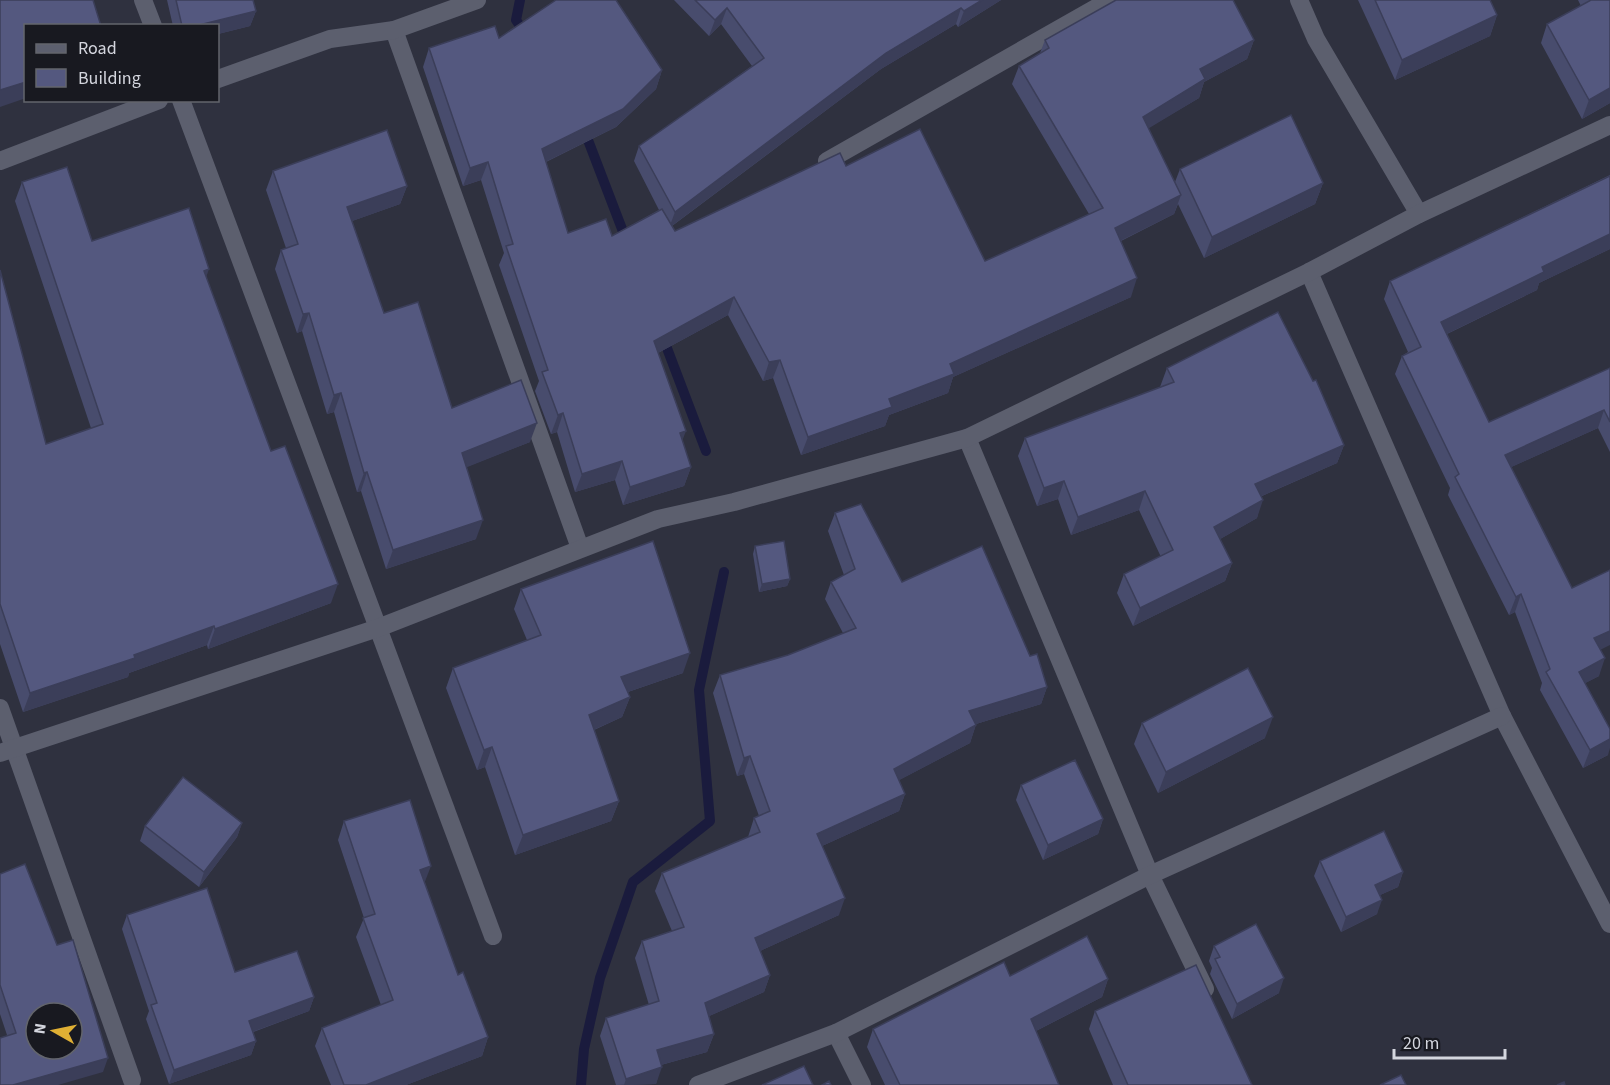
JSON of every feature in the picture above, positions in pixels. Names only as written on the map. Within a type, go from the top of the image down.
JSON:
[{"type":"street","points":[[143,0],[152,24]]},
{"type":"street","points":[[219,79],[330,39],[394,30],[477,0]]},
{"type":"street","points":[[827,161],[1110,0]]},
{"type":"street","points":[[1299,0],[1316,39],[1419,214]]},
{"type":"street","points":[[394,30],[580,548]]},
{"type":"street","points":[[0,161],[154,102]]},
{"type":"street","points":[[183,102],[493,936]]},
{"type":"street","points":[[7,750],[378,628],[658,519],[775,492],[967,438],[1309,272],[1419,214],[1610,125]]},
{"type":"street","points":[[1309,272],[1502,716],[1610,924]]},
{"type":"street","points":[[967,438],[1150,875],[1210,1001]]},
{"type":"street","points":[[0,708],[7,750],[132,1080]]},
{"type":"street","points":[[698,1085],[836,1033],[1150,875],[1502,716]]},
{"type":"street","points":[[836,1033],[862,1085]]},
{"type":"building","points":[[0,0],[93,0],[100,24],[24,24],[24,83],[0,90]]},
{"type":"building","points":[[176,0],[253,0],[256,11],[203,24],[182,24]]},
{"type":"building","points":[[556,0],[616,0],[662,70],[623,109],[542,149],[568,233],[606,219],[612,236],[662,209],[675,231],[840,153],[846,166],[920,129],[985,261],[1103,208],[1019,66],[1049,48],[1045,40],[1116,0],[1233,0],[1254,40],[1200,69],[1205,79],[1143,117],[1181,195],[1115,228],[1137,278],[950,364],[954,374],[889,399],[892,407],[808,437],[780,360],[769,362],[734,297],[654,341],[686,431],[680,433],[691,467],[630,487],[622,461],[582,474],[563,413],[558,415],[542,372],[548,370],[506,246],[513,244],[488,162],[470,168],[429,48],[495,26],[499,38]]},
{"type":"building","points":[[695,0],[982,0],[964,11],[961,8],[886,53],[675,212],[639,146],[764,58],[727,8],[715,20]]},
{"type":"building","points":[[1375,0],[1490,0],[1497,15],[1402,60]]},
{"type":"building","points":[[1591,0],[1610,0],[1610,88],[1589,100],[1547,24]]},
{"type":"building","points":[[1291,115],[1323,183],[1212,237],[1180,169]]},
{"type":"building","points":[[387,130],[407,186],[347,207],[384,313],[418,302],[452,408],[521,380],[537,423],[462,453],[483,520],[393,550],[367,472],[364,473],[341,393],[334,395],[309,313],[303,314],[281,250],[298,244],[273,171]]},
{"type":"building","points":[[67,167],[92,241],[189,208],[209,269],[204,271],[271,451],[285,446],[338,584],[215,629],[214,626],[134,655],[135,658],[30,693],[0,604],[0,270],[46,444],[103,424],[22,182]]},
{"type":"building","points":[[1610,176],[1610,234],[1542,267],[1544,272],[1441,322],[1489,422],[1610,368],[1610,422],[1604,410],[1505,455],[1572,588],[1610,570],[1610,631],[1594,638],[1605,658],[1579,672],[1610,729],[1610,739],[1590,750],[1546,672],[1550,669],[1521,594],[1516,597],[1455,477],[1459,474],[1402,356],[1421,347],[1390,281]]},
{"type":"building","points":[[1278,312],[1313,381],[1316,380],[1344,445],[1255,484],[1263,500],[1214,527],[1232,563],[1140,608],[1124,574],[1173,550],[1145,491],[1078,517],[1064,481],[1044,488],[1025,438],[1174,382],[1167,368]]},
{"type":"building","points":[[861,504],[902,582],[982,546],[1030,656],[1037,654],[1047,687],[969,711],[976,725],[894,769],[905,794],[817,834],[845,898],[755,938],[770,975],[705,1003],[714,1034],[657,1050],[662,1067],[626,1079],[606,1018],[659,1001],[642,941],[684,927],[662,873],[760,832],[754,818],[770,811],[750,756],[744,758],[720,675],[788,655],[856,628],[831,582],[855,569],[835,513]]},
{"type":"building","points":[[653,541],[690,653],[621,677],[630,697],[589,715],[619,801],[523,835],[492,747],[484,750],[453,668],[541,635],[521,589]]},
{"type":"building","points":[[784,541],[790,579],[762,584],[755,546]]},
{"type":"building","points":[[1248,668],[1273,717],[1166,772],[1142,723]]},
{"type":"building","points":[[1075,760],[1103,819],[1048,845],[1021,785]]},
{"type":"building","points":[[183,777],[242,823],[204,872],[145,826]]},
{"type":"building","points":[[410,800],[431,866],[420,870],[458,975],[463,972],[488,1037],[366,1085],[344,1085],[322,1028],[393,1000],[363,918],[375,914],[344,821]]},
{"type":"building","points":[[1384,831],[1403,872],[1375,885],[1382,900],[1346,917],[1320,861]]},
{"type":"building","points":[[25,864],[57,945],[73,940],[108,1058],[13,1085],[0,1085],[0,1038],[16,1033],[0,985],[0,874]]},
{"type":"building","points":[[207,888],[235,972],[297,951],[314,997],[249,1021],[256,1041],[174,1070],[151,1005],[157,1003],[127,915]]},
{"type":"building","points":[[1256,924],[1284,978],[1237,1004],[1215,959],[1220,957],[1214,946]]},
{"type":"building","points":[[1087,936],[1108,979],[1031,1019],[1059,1085],[900,1085],[873,1029],[1004,962],[1010,976]]},
{"type":"building","points":[[1196,965],[1252,1085],[1128,1085],[1095,1011]]},
{"type":"building","points":[[804,1066],[813,1085],[762,1085]]},
{"type":"building","points":[[1401,1075],[1406,1085],[1380,1085]]},
{"type":"waterway","points":[[520,0],[516,20],[526,35]]},
{"type":"waterway","points":[[583,127],[627,242]]},
{"type":"waterway","points":[[662,335],[706,451]]},
{"type":"waterway","points":[[581,1085],[584,1049],[600,978],[633,882],[710,821],[699,690],[724,572]]}]
